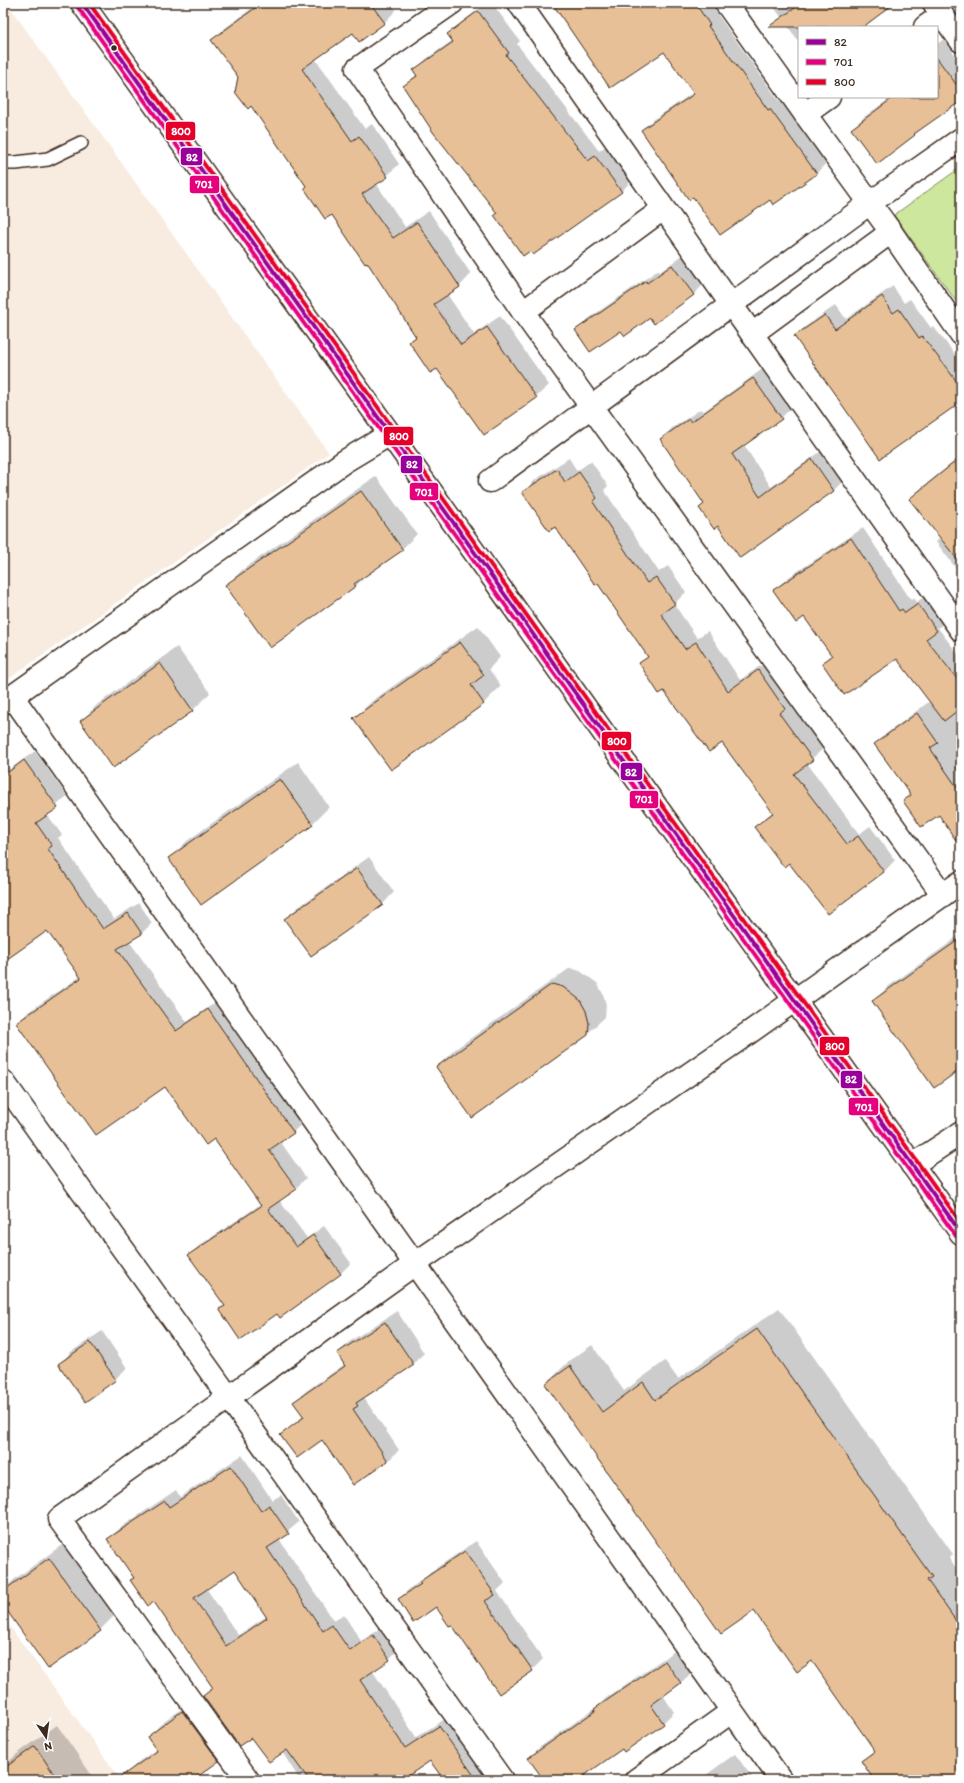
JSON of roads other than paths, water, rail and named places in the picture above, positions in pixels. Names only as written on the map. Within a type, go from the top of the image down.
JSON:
[{"type":"street","points":[[82,3],[961,1233]]},
{"type":"street","points":[[452,3],[357,69],[523,312],[942,895]]},
{"type":"street","points":[[519,3],[961,630]]},
{"type":"street","points":[[726,3],[891,232],[961,334]]},
{"type":"street","points":[[934,15],[961,41]]},
{"type":"street","points":[[805,114],[828,98]]},
{"type":"street","points":[[490,481],[870,203],[961,139]]},
{"type":"street","points":[[523,312],[663,209]]},
{"type":"street","points":[[752,334],[891,232]]},
{"type":"street","points":[[390,434],[345,461],[8,700],[416,1264],[731,1712],[781,1780]]},
{"type":"street","points":[[248,1780],[59,1519],[416,1264],[795,1000],[961,882]]},
{"type":"street","points":[[3,1081],[502,1780]]},
{"type":"street","points":[[912,1165],[961,1133]]},
{"type":"street","points":[[636,1780],[731,1712]]},
{"type":"lane","points":[[3,163],[48,159],[81,143]]}]
